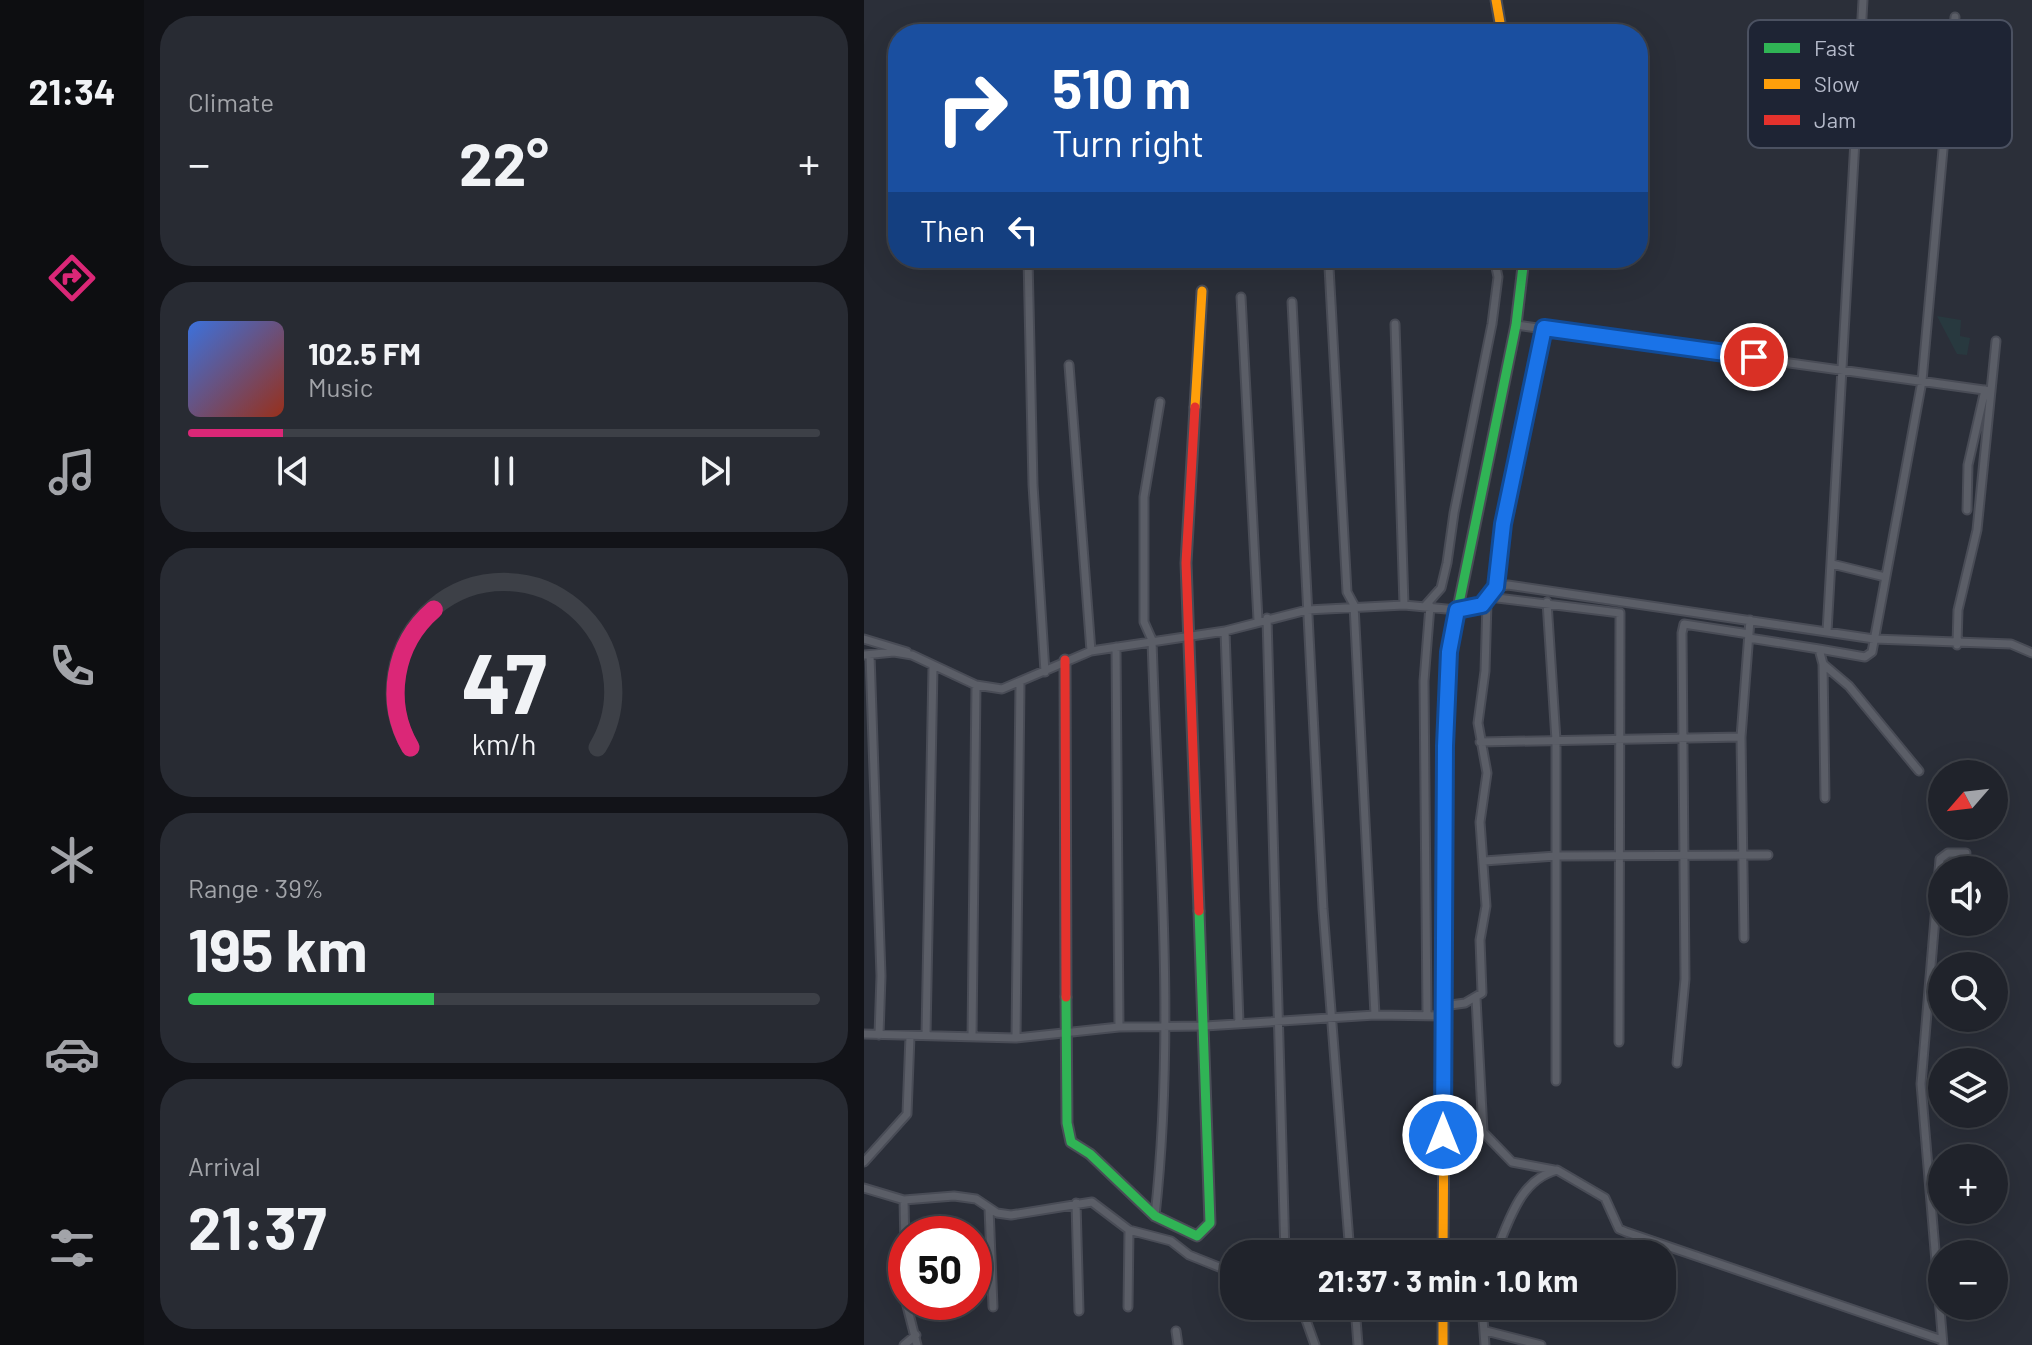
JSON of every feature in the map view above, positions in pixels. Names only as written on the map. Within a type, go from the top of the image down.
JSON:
[{"type":"street","points":[[1496,0],[1500,24]]},
{"type":"street","points":[[1862,20],[1863,0]]},
{"type":"street","points":[[1827,632],[1855,148]]},
{"type":"street","points":[[1677,1063],[1685,979],[1684,624],[1865,657],[1872,652],[1922,381],[1943,148]]},
{"type":"street","points":[[1028,268],[1033,485],[1045,672]]},
{"type":"street","points":[[1329,268],[1347,592],[1354,605],[1375,1015]]},
{"type":"street","points":[[1427,1014],[1424,695],[1427,606],[1441,588],[1447,563],[1492,324],[1498,277],[1496,268]]},
{"type":"street","points":[[1443,1240],[1445,746],[1449,652],[1516,325],[1523,268]]},
{"type":"street","points":[[1065,660],[1067,1123],[1071,1142],[1090,1154],[1155,1216],[1197,1236],[1210,1223],[1186,563],[1193,505],[1202,291]]},
{"type":"street","points":[[1241,297],[1262,619],[1285,1240]]},
{"type":"street","points":[[1292,302],[1307,610],[1349,1240]]},
{"type":"street","points":[[1395,324],[1404,605]]},
{"type":"street","points":[[1516,325],[1988,390]]},
{"type":"street","points":[[864,1034],[1016,1038],[1119,1027],[1205,1026],[1427,1014],[1443,1011],[1482,993],[1480,940],[1486,906],[1480,822],[1487,773],[1478,723],[1485,671],[1488,599],[1496,587],[1503,524],[1544,328]]},
{"type":"street","points":[[1957,645],[1958,610],[1978,522],[1988,390],[1996,341]]},
{"type":"street","points":[[1069,365],[1091,651]]},
{"type":"street","points":[[1978,522],[1964,508],[1968,465],[1988,390]]},
{"type":"street","points":[[1155,1216],[1164,1140],[1164,1027],[1152,640],[1144,622],[1144,497],[1160,402]]},
{"type":"street","points":[[1832,564],[1885,577]]},
{"type":"street","points":[[1496,587],[1550,589],[1874,639],[1957,645],[2011,644],[2032,653]]},
{"type":"street","points":[[864,639],[900,648],[933,667],[976,685],[1002,689],[1091,651],[1188,634],[1225,631],[1262,619],[1307,610],[1354,605],[1427,606],[1457,610],[1488,599],[1547,602],[1620,613],[1619,1042]]},
{"type":"street","points":[[1547,602],[1556,740],[1556,1081]]},
{"type":"street","points":[[1744,938],[1741,737],[1750,620]]},
{"type":"street","points":[[1225,631],[1239,1023]]},
{"type":"street","points":[[1116,647],[1119,1027]]},
{"type":"street","points":[[1819,649],[1823,664],[1825,798]]},
{"type":"street","points":[[879,1035],[881,976],[867,655],[894,652],[912,655]]},
{"type":"street","points":[[1823,664],[1849,686],[1919,771]]},
{"type":"street","points":[[926,1035],[933,667]]},
{"type":"street","points":[[1016,1038],[1020,683]]},
{"type":"street","points":[[972,1037],[976,685]]},
{"type":"street","points":[[1480,742],[1741,737]]},
{"type":"street","points":[[1476,998],[1483,1132],[1512,1162],[1557,1170],[1605,1198],[1619,1229],[1626,1232],[1943,1342],[1921,1084],[1940,859],[1948,853],[1966,853]]},
{"type":"street","points":[[1484,861],[1556,856],[1768,855]]},
{"type":"street","points":[[864,1162],[907,1114],[910,1036]]},
{"type":"street","points":[[1501,1240],[1524,1191],[1544,1174],[1557,1170]]},
{"type":"street","points":[[864,1188],[904,1200],[954,1196],[976,1199],[997,1213],[1014,1215],[1092,1202],[1129,1230],[1171,1241],[1189,1255],[1220,1267]]},
{"type":"street","points":[[904,1200],[904,1216]]},
{"type":"street","points":[[1076,1203],[1079,1311]]},
{"type":"street","points":[[989,1208],[993,1307]]},
{"type":"street","points":[[1128,1307],[1129,1230]]},
{"type":"street","points":[[911,1320],[917,1345]]},
{"type":"street","points":[[1306,1320],[1315,1345]]},
{"type":"street","points":[[1356,1320],[1358,1345]]},
{"type":"street","points":[[1443,1320],[1443,1345]]},
{"type":"street","points":[[1484,1320],[1485,1345]]},
{"type":"street","points":[[1176,1331],[1178,1345]]},
{"type":"street","points":[[1486,1331],[1541,1345]]},
{"type":"street","points":[[904,1345],[916,1335]]},
{"type":"shaded area","points":[[1937,316],[1961,320],[1960,336],[1970,338],[1967,355],[1957,354]]},
{"type":"traffic: fast","points":[[1447,702],[1449,652],[1516,325],[1523,268]]},
{"type":"traffic: fast","points":[[1066,997],[1067,1123],[1071,1142],[1090,1154],[1155,1216],[1197,1236],[1210,1223],[1199,911]]},
{"type":"traffic: slow","points":[[1496,0],[1500,24]]},
{"type":"traffic: slow","points":[[1195,407],[1202,291]]},
{"type":"traffic: slow","points":[[1443,1240],[1447,702]]},
{"type":"traffic: slow","points":[[1443,1320],[1443,1345]]},
{"type":"traffic: jam","points":[[1195,407],[1186,563],[1199,911]]},
{"type":"traffic: jam","points":[[1065,660],[1066,997]]},
{"type":"route","points":[[1443,1135],[1445,746],[1449,652],[1457,610],[1482,605],[1496,587],[1496,563],[1503,524],[1544,328],[1754,357]]}]
